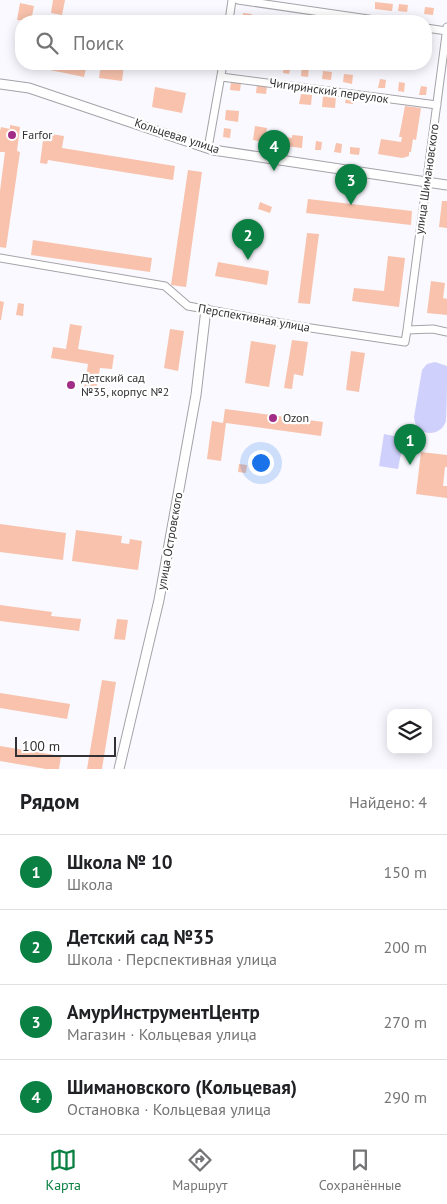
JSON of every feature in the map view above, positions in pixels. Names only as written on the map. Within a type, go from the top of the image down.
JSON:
[{"type":"street","points":[[230,15],[232,0]]},
{"type":"street","points":[[238,0],[341,15]]},
{"type":"street","points":[[432,29],[447,30]]},
{"type":"street","name":"улица Шимановского","points":[[407,330],[447,30]]},
{"type":"street","points":[[208,148],[222,70]]},
{"type":"street","name":"Чигиринский переулок","points":[[221,77],[437,105]]},
{"type":"street","name":"Кольцевая улица","points":[[0,84],[29,88],[208,148],[447,185]]},
{"type":"street","name":"Перспективная улица","points":[[0,258],[166,286],[188,306],[405,342],[407,330]]},
{"type":"street","name":"улица Островского","points":[[119,769],[160,600],[196,395],[206,309]]},
{"type":"street","points":[[407,330],[434,329],[447,332]]},
{"type":"shaded area","points":[[435,362],[447,366],[446,421],[439,431],[428,433],[419,428],[415,423],[414,417],[422,370],[427,364]]},
{"type":"shaded area","points":[[384,434],[404,438],[398,469],[379,466]]},
{"type":"building","points":[[53,0],[65,0],[62,15],[51,13]]},
{"type":"building","points":[[375,2],[393,4],[392,11],[375,9]]},
{"type":"building","points":[[20,3],[34,6],[32,15],[18,15]]},
{"type":"building","points":[[399,4],[408,5],[407,12],[398,11]]},
{"type":"building","points":[[425,7],[434,8],[433,15],[424,14]]},
{"type":"building","points":[[50,70],[86,70],[84,77]]},
{"type":"building","points":[[100,70],[123,70],[122,81],[99,78]]},
{"type":"building","points":[[283,70],[290,70],[289,74],[283,73]]},
{"type":"building","points":[[302,70],[309,70],[308,77],[301,76]]},
{"type":"building","points":[[323,71],[332,72],[331,80],[322,79]]},
{"type":"building","points":[[344,74],[353,75],[352,84],[343,82]]},
{"type":"building","points":[[380,79],[386,80],[385,88],[378,88]]},
{"type":"building","points":[[231,82],[241,83],[240,91],[230,90]]},
{"type":"building","points":[[399,82],[405,83],[404,92],[398,91]]},
{"type":"building","points":[[257,85],[267,86],[266,94],[256,93]]},
{"type":"building","points":[[421,86],[427,87],[426,95],[419,95]]},
{"type":"building","points":[[155,87],[186,93],[182,113],[152,107]]},
{"type":"building","points":[[301,94],[312,95],[311,105],[299,104]]},
{"type":"building","points":[[323,96],[336,97],[335,108],[322,107]]},
{"type":"building","points":[[346,98],[353,98],[353,104],[345,103]]},
{"type":"building","points":[[405,106],[421,108],[416,140],[413,139],[409,156],[402,158],[378,154],[381,139],[401,142],[402,137],[399,137]]},
{"type":"building","points":[[226,110],[239,111],[238,122],[225,120]]},
{"type":"building","points":[[10,125],[20,127],[17,151],[20,152],[6,248],[0,247],[0,191],[5,152],[0,152],[0,131],[1,127],[10,129]]},
{"type":"building","points":[[255,126],[267,128],[265,142],[253,140]]},
{"type":"building","points":[[224,128],[231,129],[230,138],[223,137]]},
{"type":"building","points":[[44,133],[64,136],[62,148],[175,166],[173,180],[48,160],[47,164],[40,163]]},
{"type":"building","points":[[269,135],[292,138],[292,135],[303,136],[302,148],[268,144]]},
{"type":"building","points":[[316,141],[322,142],[321,150],[315,150]]},
{"type":"building","points":[[336,143],[342,144],[341,153],[334,152]]},
{"type":"building","points":[[350,147],[360,148],[359,155],[350,154]]},
{"type":"building","points":[[188,170],[202,172],[186,287],[171,285]]},
{"type":"building","points":[[308,199],[412,211],[411,225],[306,213]]},
{"type":"building","points":[[442,201],[447,201],[447,228],[439,227]]},
{"type":"building","points":[[260,202],[272,207],[270,213],[258,209]]},
{"type":"building","points":[[307,233],[319,234],[310,304],[298,303]]},
{"type":"building","points":[[33,240],[152,258],[150,272],[31,255]]},
{"type":"building","points":[[388,256],[405,258],[399,307],[352,301],[354,288],[384,291]]},
{"type":"building","points":[[218,262],[269,271],[267,285],[215,276]]},
{"type":"building","points":[[431,281],[445,283],[443,298],[447,299],[447,315],[427,313]]},
{"type":"building","points":[[0,301],[4,302],[1,320],[0,320]]},
{"type":"building","points":[[18,303],[24,304],[23,316],[16,315]]},
{"type":"building","points":[[70,324],[82,326],[78,349],[114,355],[112,369],[100,368],[96,391],[84,389],[88,364],[51,358],[53,347],[66,349]]},
{"type":"building","points":[[170,329],[184,331],[178,371],[164,368]]},
{"type":"building","points":[[292,340],[308,342],[303,376],[294,374],[292,389],[284,388]]},
{"type":"building","points":[[251,341],[276,345],[269,387],[245,383]]},
{"type":"building","points":[[351,351],[365,353],[359,392],[346,390]]},
{"type":"building","points":[[225,409],[323,422],[321,436],[226,423],[221,461],[207,459],[212,421],[223,423]]},
{"type":"building","points":[[421,452],[447,455],[447,467],[445,467],[443,486],[447,486],[447,498],[416,494]]},
{"type":"building","points":[[239,464],[247,465],[246,473],[238,472]]},
{"type":"building","points":[[0,524],[66,533],[63,560],[0,552]]},
{"type":"building","points":[[76,530],[122,536],[121,543],[129,544],[130,539],[142,541],[138,570],[72,561]]},
{"type":"building","points":[[0,605],[52,612],[51,616],[81,619],[79,631],[0,621]]},
{"type":"building","points":[[117,619],[128,620],[125,640],[114,639]]},
{"type":"building","points":[[102,680],[116,682],[102,769],[87,769]]},
{"type":"building","points":[[0,693],[70,704],[67,719],[0,708]]},
{"type":"building","points":[[0,746],[61,756],[59,769],[46,769],[0,761]]},
{"type":"place","name":"Farfor","points":[[12,135]]},
{"type":"place","name":"Шимановского (Кольцевая)","points":[[274,171]]},
{"type":"place","name":"АмурИнструментЦентр","points":[[351,205]]},
{"type":"place","name":"Детский сад №35","points":[[248,260]]},
{"type":"place","name":"Детский сад №35, корпус №2","points":[[71,385]]},
{"type":"place","name":"Ozon","points":[[273,418]]},
{"type":"place","name":"Школа № 10","points":[[410,465]]}]
